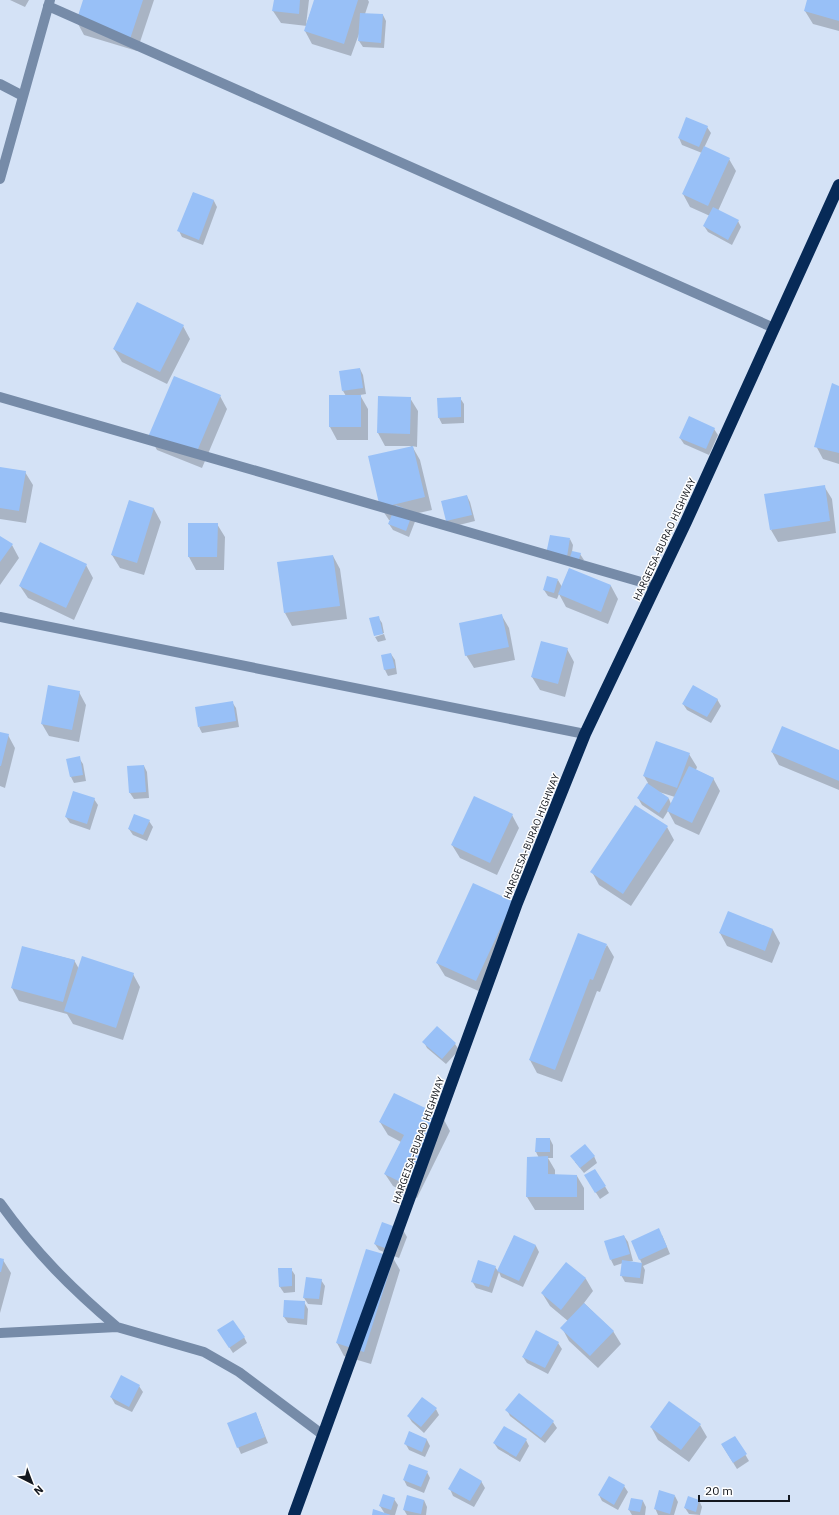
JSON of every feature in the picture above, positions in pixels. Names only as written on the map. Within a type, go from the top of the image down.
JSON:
[{"type":"highway","name":"HARGEISA-BURAO HIGHWAY","points":[[294,1515],[517,904],[585,734],[655,586],[839,185]]},
{"type":"street","points":[[0,179],[49,3],[774,328]]},
{"type":"street","points":[[0,84],[23,96]]},
{"type":"street","points":[[0,396],[655,586]]},
{"type":"street","points":[[0,617],[585,734]]},
{"type":"street","points":[[0,1203],[42,1257],[84,1299],[117,1327]]},
{"type":"street","points":[[0,1333],[117,1327],[204,1352],[239,1372],[323,1435]]},
{"type":"building","points":[[83,0],[143,0],[130,39],[76,22]]},
{"type":"building","points":[[274,0],[300,0],[299,14],[272,11]]},
{"type":"building","points":[[314,0],[358,0],[344,44],[304,31]]},
{"type":"building","points":[[807,0],[839,0],[839,21],[804,11]]},
{"type":"building","points":[[360,13],[383,14],[381,43],[358,41]]},
{"type":"building","points":[[686,117],[708,126],[699,147],[678,138]]},
{"type":"building","points":[[704,146],[730,158],[708,206],[682,194]]},
{"type":"building","points":[[193,192],[214,200],[199,240],[177,231]]},
{"type":"building","points":[[713,207],[739,220],[728,240],[703,226]]},
{"type":"building","points":[[137,302],[184,325],[160,372],[113,349]]},
{"type":"building","points":[[360,368],[363,388],[342,391],[339,371]]},
{"type":"building","points":[[174,376],[221,395],[195,456],[148,437]]},
{"type":"building","points":[[832,383],[839,386],[839,453],[814,447]]},
{"type":"building","points":[[329,395],[361,395],[361,427],[329,427]]},
{"type":"building","points":[[378,396],[411,397],[410,434],[377,433]]},
{"type":"building","points":[[461,397],[461,417],[438,418],[437,398]]},
{"type":"building","points":[[689,416],[715,428],[706,449],[679,438]]},
{"type":"building","points":[[413,446],[425,497],[380,508],[368,456]]},
{"type":"building","points":[[0,467],[26,471],[19,511],[0,508]]},
{"type":"building","points":[[825,485],[830,521],[770,530],[764,494]]},
{"type":"building","points":[[467,495],[472,515],[446,521],[441,501]]},
{"type":"building","points":[[129,500],[154,508],[137,563],[111,555]]},
{"type":"building","points":[[396,505],[413,512],[406,531],[388,524]]},
{"type":"building","points":[[188,523],[218,523],[217,557],[188,557]]},
{"type":"building","points":[[550,535],[570,538],[567,557],[546,554]]},
{"type":"building","points":[[0,536],[13,544],[0,562]]},
{"type":"building","points":[[40,542],[87,564],[66,608],[19,586]]},
{"type":"building","points":[[572,551],[581,553],[578,562],[569,560]]},
{"type":"building","points":[[333,555],[340,606],[284,613],[277,562]]},
{"type":"building","points":[[569,568],[611,585],[601,612],[558,594]]},
{"type":"building","points":[[547,576],[558,579],[554,593],[543,590]]},
{"type":"building","points":[[502,614],[509,647],[465,656],[459,623]]},
{"type":"building","points":[[379,616],[383,634],[374,636],[369,618]]},
{"type":"building","points":[[541,641],[568,648],[558,684],[531,677]]},
{"type":"building","points":[[391,653],[395,668],[384,670],[381,655]]},
{"type":"building","points":[[48,685],[80,691],[72,730],[41,724]]},
{"type":"building","points":[[693,685],[718,699],[707,717],[682,704]]},
{"type":"building","points":[[233,701],[236,721],[198,727],[195,707]]},
{"type":"building","points":[[782,726],[839,750],[839,781],[771,752]]},
{"type":"building","points":[[0,732],[9,734],[1,766],[0,766]]},
{"type":"building","points":[[656,741],[690,753],[677,788],[643,776]]},
{"type":"building","points":[[80,756],[83,775],[70,777],[66,759]]},
{"type":"building","points":[[144,765],[146,792],[129,793],[127,766]]},
{"type":"building","points":[[689,766],[714,778],[692,823],[667,811]]},
{"type":"building","points":[[647,783],[669,798],[659,813],[637,798]]},
{"type":"building","points":[[73,791],[95,798],[87,824],[65,817]]},
{"type":"building","points":[[474,796],[513,814],[490,863],[451,845]]},
{"type":"building","points":[[635,805],[668,826],[623,894],[590,872]]},
{"type":"building","points":[[134,814],[150,820],[143,835],[128,829]]},
{"type":"building","points":[[473,883],[513,901],[476,981],[436,963]]},
{"type":"building","points":[[728,911],[773,929],[765,951],[719,933]]},
{"type":"building","points":[[578,933],[607,944],[593,980],[590,979],[555,1070],[529,1060]]},
{"type":"building","points":[[22,946],[75,960],[63,1002],[11,988]]},
{"type":"building","points":[[82,956],[134,973],[116,1028],[64,1011]]},
{"type":"building","points":[[437,1026],[456,1043],[442,1059],[422,1042]]},
{"type":"building","points":[[394,1093],[444,1117],[409,1186],[384,1174],[404,1135],[379,1122]]},
{"type":"building","points":[[536,1138],[550,1138],[550,1152],[535,1152]]},
{"type":"building","points":[[585,1144],[595,1156],[580,1168],[570,1156]]},
{"type":"building","points":[[548,1156],[548,1174],[577,1175],[577,1197],[526,1197],[527,1157]]},
{"type":"building","points":[[595,1169],[606,1186],[595,1193],[584,1175]]},
{"type":"building","points":[[382,1222],[404,1230],[396,1252],[374,1244]]},
{"type":"building","points":[[659,1228],[667,1247],[639,1260],[631,1241]]},
{"type":"building","points":[[514,1235],[536,1245],[519,1281],[497,1271]]},
{"type":"building","points":[[624,1235],[630,1254],[610,1260],[604,1241]]},
{"type":"building","points":[[366,1249],[394,1257],[364,1352],[336,1343]]},
{"type":"building","points":[[0,1258],[4,1259],[1,1272],[0,1272]]},
{"type":"building","points":[[478,1260],[496,1266],[489,1287],[471,1282]]},
{"type":"building","points":[[622,1260],[642,1263],[640,1278],[620,1276]]},
{"type":"building","points":[[566,1262],[586,1278],[561,1310],[541,1293]]},
{"type":"building","points":[[278,1268],[292,1268],[292,1286],[279,1287]]},
{"type":"building","points":[[306,1277],[322,1279],[319,1299],[303,1298]]},
{"type":"building","points":[[284,1300],[305,1301],[304,1319],[283,1317]]},
{"type":"building","points":[[584,1303],[614,1331],[590,1356],[560,1328]]},
{"type":"building","points":[[233,1320],[245,1337],[229,1348],[217,1330]]},
{"type":"building","points":[[536,1330],[559,1342],[545,1368],[522,1357]]},
{"type":"building","points":[[121,1375],[140,1385],[129,1407],[110,1397]]},
{"type":"building","points":[[519,1393],[554,1421],[541,1438],[505,1410]]},
{"type":"building","points":[[422,1397],[437,1408],[421,1427],[407,1416]]},
{"type":"building","points":[[669,1401],[701,1424],[681,1450],[650,1427]]},
{"type":"building","points":[[256,1412],[265,1437],[237,1448],[227,1423]]},
{"type":"building","points":[[504,1426],[527,1439],[516,1457],[493,1443]]},
{"type":"building","points":[[409,1431],[427,1439],[422,1452],[404,1444]]},
{"type":"building","points":[[735,1436],[747,1454],[733,1463],[721,1444]]},
{"type":"building","points":[[409,1464],[428,1471],[421,1487],[403,1480]]},
{"type":"building","points":[[460,1468],[482,1481],[470,1501],[448,1489]]},
{"type":"building","points":[[609,1476],[625,1485],[614,1505],[598,1495]]},
{"type":"building","points":[[659,1490],[675,1495],[670,1514],[654,1509]]},
{"type":"building","points":[[383,1494],[395,1498],[391,1510],[379,1506]]},
{"type":"building","points":[[407,1495],[424,1500],[421,1514],[403,1510]]},
{"type":"building","points":[[688,1496],[699,1500],[696,1512],[684,1508]]},
{"type":"building","points":[[631,1498],[643,1500],[640,1512],[628,1510]]},
{"type":"building","points":[[373,1509],[391,1515],[372,1515]]}]
